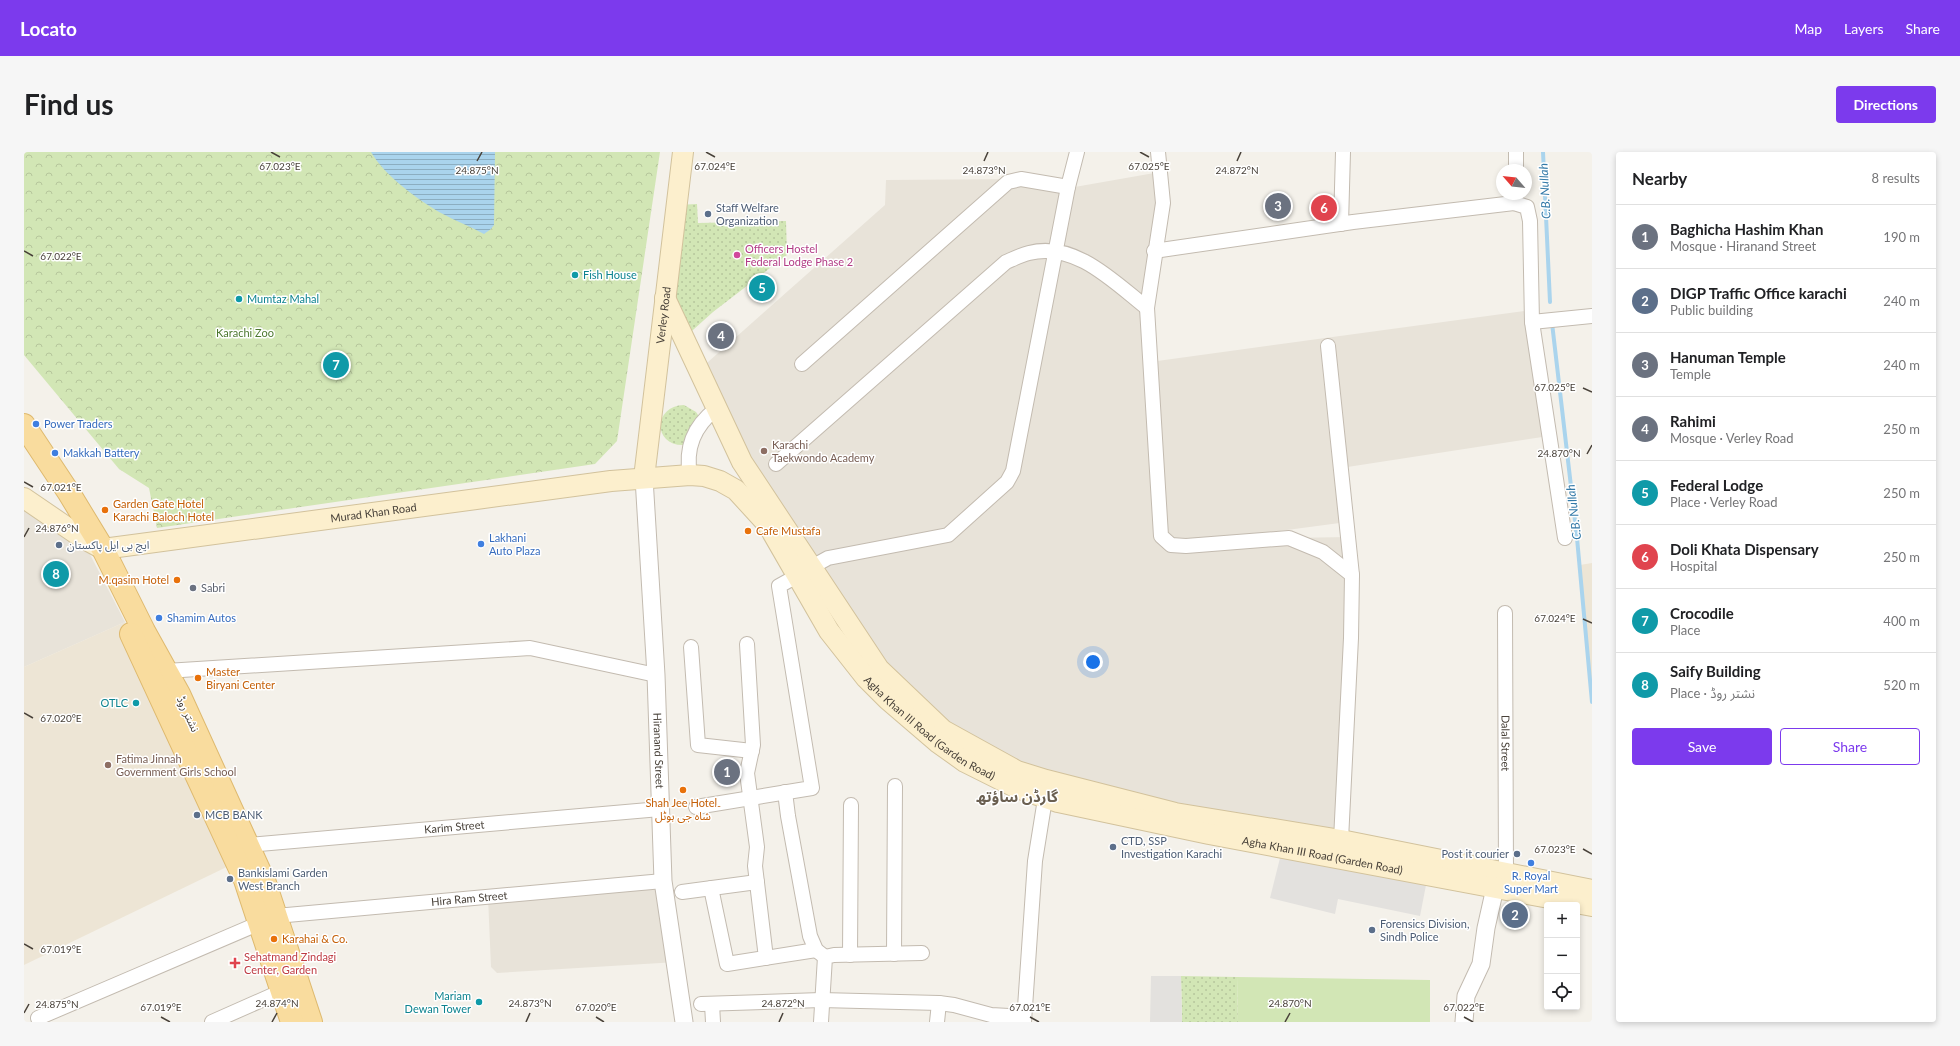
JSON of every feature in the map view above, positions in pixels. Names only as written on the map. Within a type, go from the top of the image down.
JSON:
[{"type":"main road","name":"Verley Road","points":[[644,478],[683,152]]},
{"type":"main road","name":"Agha Khan III Road (Garden Road)","points":[[665,298],[742,462],[804,572],[829,632],[866,678],[888,700],[937,742],[965,762],[1017,788],[1045,799],[1209,834],[1500,881],[1592,890]]},
{"type":"main road","name":"نشتر روڈ","points":[[24,425],[104,549],[179,694],[266,883],[268,920],[282,991],[292,1022]]},
{"type":"main road","name":"نشتر روڈ","points":[[24,449],[81,536],[132,636],[240,868],[268,920],[311,1022]]},
{"type":"main road","name":"Agha Khan III Road (Garden Road)","points":[[644,478],[690,475],[704,476],[720,481],[736,490],[768,526],[879,669],[943,730],[1017,771],[1046,780],[1175,813],[1341,840],[1592,906]]},
{"type":"main road","name":"Murad Khan Road","points":[[104,549],[611,480],[644,478]]},
{"type":"main road","points":[[24,498],[81,536],[104,549]]},
{"type":"street","points":[[696,806],[812,788],[779,586],[828,558],[948,535],[1007,482],[1013,471],[1068,187],[1077,152]]},
{"type":"street","points":[[1158,152],[1163,203],[1154,250],[1146,308],[1161,536],[1171,545],[1186,546],[1289,538],[1323,552],[1352,575]]},
{"type":"street","points":[[1341,224],[1343,152]]},
{"type":"street","points":[[1516,152],[1516,164]]},
{"type":"street","points":[[802,364],[997,190],[1008,182],[1022,179],[1068,187]]},
{"type":"street","points":[[1154,250],[1501,200]]},
{"type":"street","points":[[1517,200],[1527,206],[1530,221],[1532,322],[1565,538]]},
{"type":"street","points":[[776,464],[1006,262],[1030,253],[1056,252],[1075,256],[1097,269],[1146,308]]},
{"type":"street","points":[[1532,322],[1592,316]]},
{"type":"street","points":[[1328,346],[1352,575],[1351,638],[1341,840]]},
{"type":"street","points":[[690,475],[687,462],[689,448],[695,431],[716,409]]},
{"type":"street","name":"Hiranand Street","points":[[644,478],[656,675],[663,881],[684,1022]]},
{"type":"street","name":"Dalal Street","points":[[1464,1022],[1466,996],[1481,964],[1486,928],[1500,881],[1505,613]]},
{"type":"street","points":[[747,644],[753,745],[747,773],[749,798],[757,847],[755,866],[766,958]]},
{"type":"street","points":[[691,647],[698,745],[752,751]]},
{"type":"street","points":[[166,671],[530,648],[656,675]]},
{"type":"street","points":[[894,954],[895,786]]},
{"type":"street","points":[[785,792],[810,936],[821,954],[821,1022]]},
{"type":"street","points":[[713,1022],[707,1004],[821,1000],[939,1003],[954,1005],[990,1015],[1024,1020],[1035,861],[1045,799]]},
{"type":"street","points":[[850,955],[851,805]]},
{"type":"street","name":"Karim Street","points":[[248,845],[660,808]]},
{"type":"street","name":"Hira Ram Street","points":[[38,1018],[268,920],[663,881]]},
{"type":"street","points":[[682,892],[757,882]]},
{"type":"street","points":[[711,888],[727,964],[766,958],[821,954],[850,955],[922,953]]},
{"type":"street","points":[[212,1022],[282,991]]},
{"type":"street","points":[[937,1022],[939,1003]]},
{"type":"shaded area","points":[[1160,172],[1154,251],[1150,362],[1531,310],[1549,436],[1341,468],[1347,522],[1174,545],[1289,538],[1348,537],[1341,848],[1043,789],[876,673],[699,370],[885,205],[886,180],[1021,179],[1069,188]]},
{"type":"shaded area","points":[[24,498],[81,537],[125,622],[24,667]]},
{"type":"shaded area","points":[[1592,563],[1592,702],[1580,565]]},
{"type":"shaded area","name":"Fatima Jinnah Government Girls School","points":[[125,622],[237,862],[24,965],[24,667]]},
{"type":"shaded area","points":[[1281,854],[1426,885],[1420,916],[1338,899],[1335,914],[1270,898]]},
{"type":"shaded area","points":[[662,881],[677,962],[497,973],[491,967],[488,897]]},
{"type":"shaded area","points":[[1151,976],[1181,976],[1182,1022],[1150,1022]]},
{"type":"green space","name":"Karachi Zoo","points":[[24,152],[660,152],[617,441],[595,464],[157,528],[149,488],[119,469],[24,355]]},
{"type":"green space","points":[[697,204],[698,223],[786,221],[787,255],[713,312],[684,338],[665,298],[677,205]]},
{"type":"green space","points":[[684,405],[696,412],[700,418],[685,445],[674,444],[667,440],[662,433],[660,426],[666,412],[674,407]]},
{"type":"green space","points":[[1181,976],[1237,977],[1238,1022],[1182,1022]]},
{"type":"green space","points":[[1237,977],[1430,980],[1430,1022],[1238,1022]]},
{"type":"water","points":[[371,152],[495,152],[494,225],[484,234],[441,213],[402,186],[384,169]]},
{"type":"waterway","name":"C.B. Nullah","points":[[1543,152],[1550,302]]},
{"type":"waterway","name":"C.B. Nullah","points":[[1552,323],[1577,538],[1592,702]]},
{"type":"place","name":"Hanuman Temple","points":[[1278,206]]},
{"type":"place","name":"Doli Khata Dispensary","points":[[1324,208]]},
{"type":"place","name":"Staff Welfare Organization","points":[[708,214]]},
{"type":"place","name":"Officers Hostel Federal Lodge Phase 2","points":[[737,255]]},
{"type":"place","name":"Fish House","points":[[575,275]]},
{"type":"place","name":"Federal Lodge","points":[[762,288]]},
{"type":"place","name":"Mumtaz Mahal","points":[[239,299]]},
{"type":"place","name":"Rahimi","points":[[721,336]]},
{"type":"place","name":"Crocodile","points":[[336,365]]},
{"type":"place","name":"Power Traders","points":[[36,424]]},
{"type":"place","name":"Karachi Taekwondo Academy","points":[[764,451]]},
{"type":"place","name":"Makkah Battery","points":[[55,453]]},
{"type":"place","name":"Garden Gate Hotel Karachi Baloch Hotel","points":[[105,510]]},
{"type":"place","name":"Cafe Mustafa","points":[[748,531]]},
{"type":"place","name":"Lakhani Auto Plaza","points":[[481,544]]},
{"type":"place","name":"ایچ بی ایل پاکستان","points":[[59,545]]},
{"type":"place","name":"Saify Building","points":[[56,574]]},
{"type":"place","name":"M.qasim Hotel","points":[[177,580]]},
{"type":"place","name":"Sabri","points":[[193,588]]},
{"type":"place","name":"Shamim Autos","points":[[159,618]]},
{"type":"place","name":"Master Biryani Center","points":[[198,678]]},
{"type":"place","name":"OTLC","points":[[136,703]]},
{"type":"place","name":"Fatima Jinnah Government Girls School","points":[[108,765]]},
{"type":"place","name":"Baghicha Hashim Khan","points":[[727,772]]},
{"type":"place","name":"Shah Jee Hotel۔ شاہ جی ہوٹل","points":[[683,790]]},
{"type":"place","name":"MCB BANK","points":[[197,815]]},
{"type":"place","name":"CTD, SSP Investigation Karachi","points":[[1113,847]]},
{"type":"place","name":"Post it courier","points":[[1517,854]]},
{"type":"place","name":"R. Royal Super Mart","points":[[1531,863]]},
{"type":"place","name":"Bankislami Garden West Branch","points":[[230,879]]},
{"type":"place","name":"DIGP Traffic Office karachi","points":[[1515,915]]},
{"type":"place","name":"Forensics Division, Sindh Police","points":[[1372,930]]},
{"type":"place","name":"Karahai & Co.","points":[[274,939]]},
{"type":"place","name":"Sehatmand Zindagi Center, Garden","points":[[235,963]]},
{"type":"place","name":"Mariam Dewan Tower","points":[[479,1002]]},
{"type":"district","name":"گارڈن ساؤتھ","points":[[1017,797]]}]
